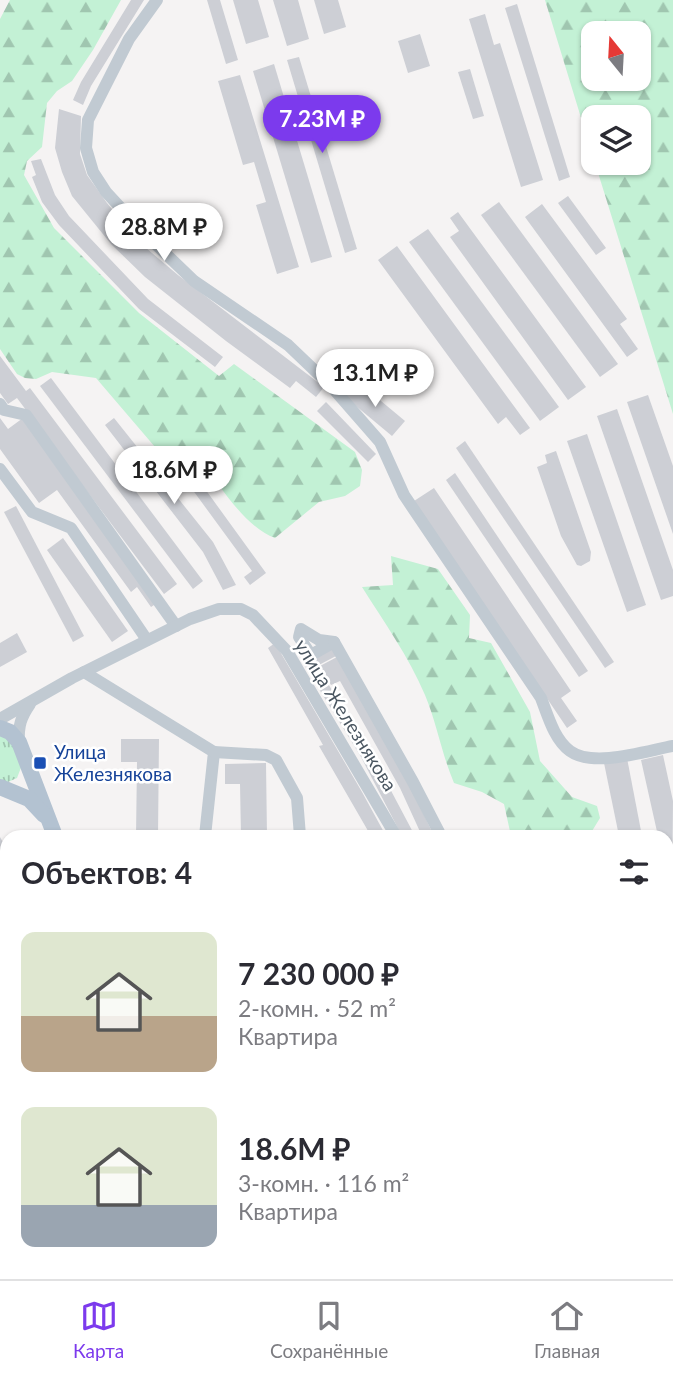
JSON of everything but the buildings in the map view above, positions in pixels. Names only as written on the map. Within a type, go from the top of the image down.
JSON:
[{"type":"main road","points":[[0,728],[10,732],[19,742],[53,830]]},
{"type":"main road","points":[[4,788],[22,782],[28,763]]},
{"type":"main road","points":[[4,788],[29,799],[52,830]]},
{"type":"street","points":[[157,0],[129,39],[88,120],[86,148],[93,172],[106,192],[194,281],[288,345],[332,387],[380,442],[404,495],[541,698],[550,723],[569,750],[593,759],[673,746]]},
{"type":"street","points":[[0,404],[4,410],[26,415],[176,626]]},
{"type":"street","points":[[0,469],[32,512],[71,528],[147,640]]},
{"type":"street","name":"улица Железнякова","points":[[0,719],[84,672],[176,626],[219,608],[241,609],[253,615],[287,652],[392,830]]},
{"type":"street","points":[[334,642],[438,830]]},
{"type":"street","points":[[84,672],[214,752],[266,755],[276,760],[297,798],[300,830]]},
{"type":"street","points":[[19,742],[18,727],[30,704]]},
{"type":"street","points":[[206,830],[214,752]]},
{"type":"green space","points":[[10,0],[121,0],[72,81],[57,91],[47,103],[42,147],[27,161],[24,175],[54,228],[139,313],[219,376],[234,364],[355,452],[362,470],[360,486],[345,496],[319,502],[275,538],[264,533],[244,516],[202,462],[173,456],[155,447],[96,378],[52,372],[36,379],[25,378],[17,374],[0,349],[0,19]]},
{"type":"green space","points":[[545,0],[673,0],[673,414],[599,175],[651,175],[651,105],[581,105],[581,118]]},
{"type":"green space","points":[[391,556],[438,569],[470,615],[469,638],[491,643],[530,712],[540,761],[572,797],[597,806],[600,818],[593,830],[510,830],[504,804],[482,792],[454,783],[419,681],[362,587],[393,585]]},
{"type":"green space","points":[[0,735],[12,744],[22,765],[17,778],[8,782],[0,780]]},
{"type":"place","name":"Улица Железнякова","points":[[40,763]]}]
